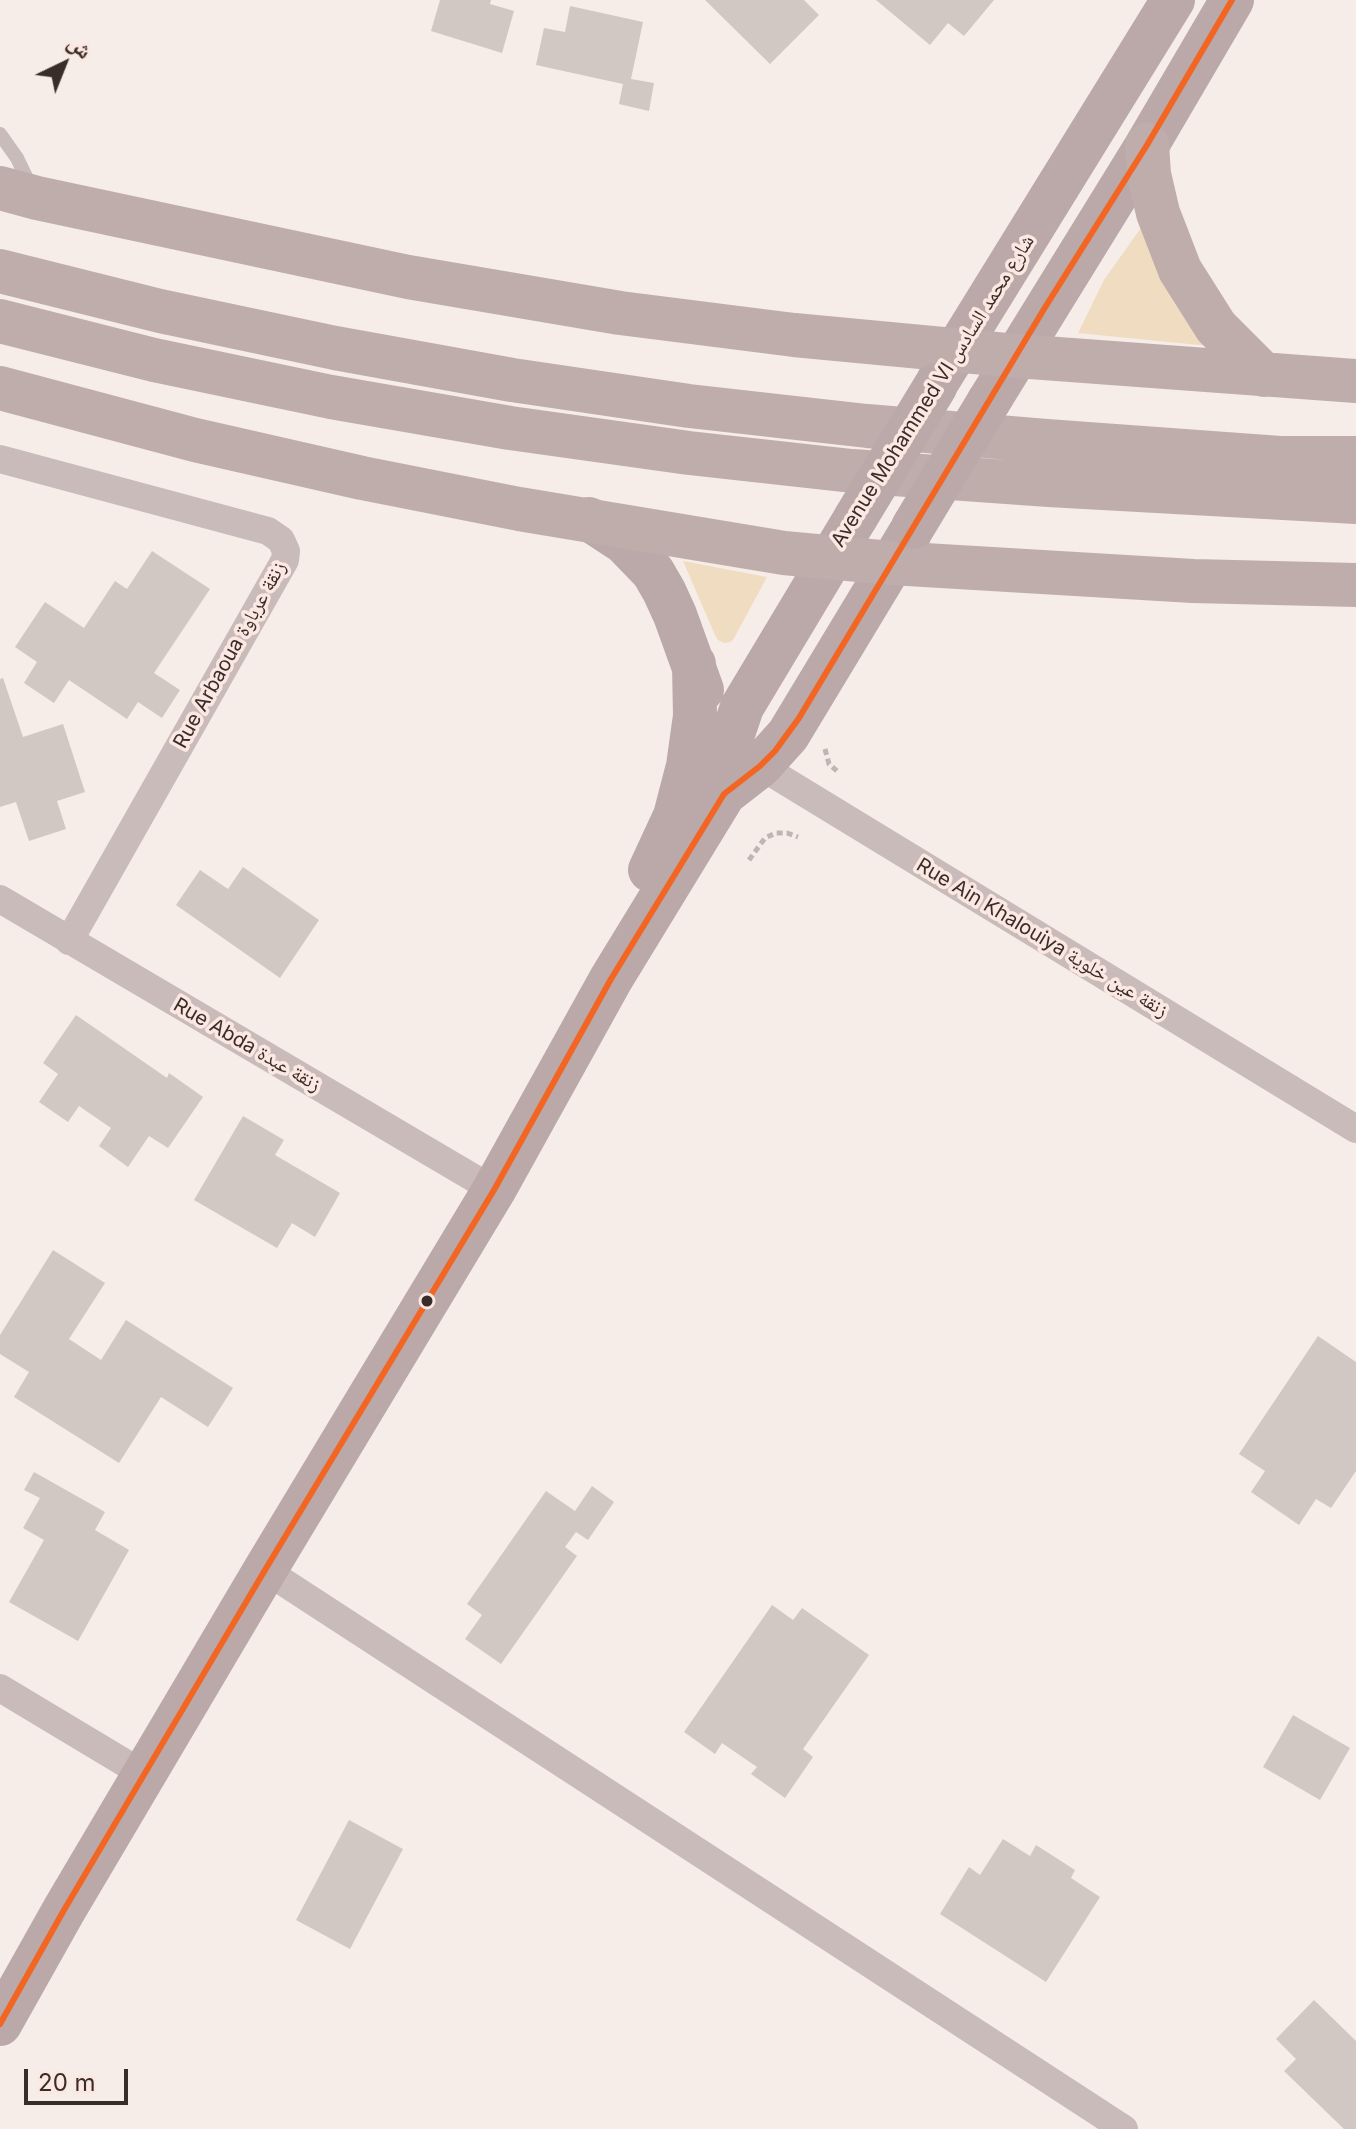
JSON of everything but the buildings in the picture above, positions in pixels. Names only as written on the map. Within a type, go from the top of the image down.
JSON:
[{"type":"highway","points":[[1147,145],[1149,174],[1158,213],[1180,270],[1216,327],[1264,375]]},
{"type":"highway","points":[[18,193],[408,277],[620,313],[794,335],[946,367],[1017,356],[1356,381]]},
{"type":"highway","points":[[0,271],[160,311],[335,348],[512,380],[689,406],[867,426],[1046,441],[1280,458],[1356,458]]},
{"type":"highway","points":[[0,321],[154,360],[331,397],[510,428],[689,453],[852,471],[1356,502]]},
{"type":"highway","points":[[0,388],[195,440],[362,478],[519,509],[784,553],[831,557],[902,545],[1193,581],[1356,585]]},
{"type":"main road","name":"Avenue Mohammed VI شارع محمد السادس","points":[[0,2024],[265,1570],[494,1190],[611,979],[724,794],[725,769],[745,756],[742,707],[752,688],[1173,0]]},
{"type":"main road","points":[[589,519],[624,542],[653,572],[675,615],[714,723],[745,756],[775,751],[799,718],[1232,0]]},
{"type":"main road","points":[[611,979],[611,959],[618,934],[675,816],[695,716],[694,664]]},
{"type":"street","name":"Rue Arbaoua زنقة عرباوة","points":[[0,459],[268,531],[281,540],[286,551],[285,560],[69,941]]},
{"type":"street","name":"Rue Ain Khalouiya زنقة عين خلوية","points":[[745,756],[1356,1129]]},
{"type":"street","name":"Rue Abda زنقة عبدة","points":[[0,899],[494,1190]]},
{"type":"street","points":[[265,1570],[1124,2129]]},
{"type":"street","points":[[0,1688],[145,1775]]},
{"type":"lane","points":[[0,134],[17,158],[18,193]]},
{"type":"path","points":[[749,860],[765,838],[776,833],[798,837]]},
{"type":"shaded area","points":[[1143,225],[1209,346],[1078,333],[1104,280]]},
{"type":"shaded area","points":[[683,561],[767,577],[730,642],[724,643],[715,635]]},
{"type":"transit line","points":[[0,2024],[265,1570],[494,1190],[611,979],[724,794],[775,751],[799,718],[1232,0]]}]
